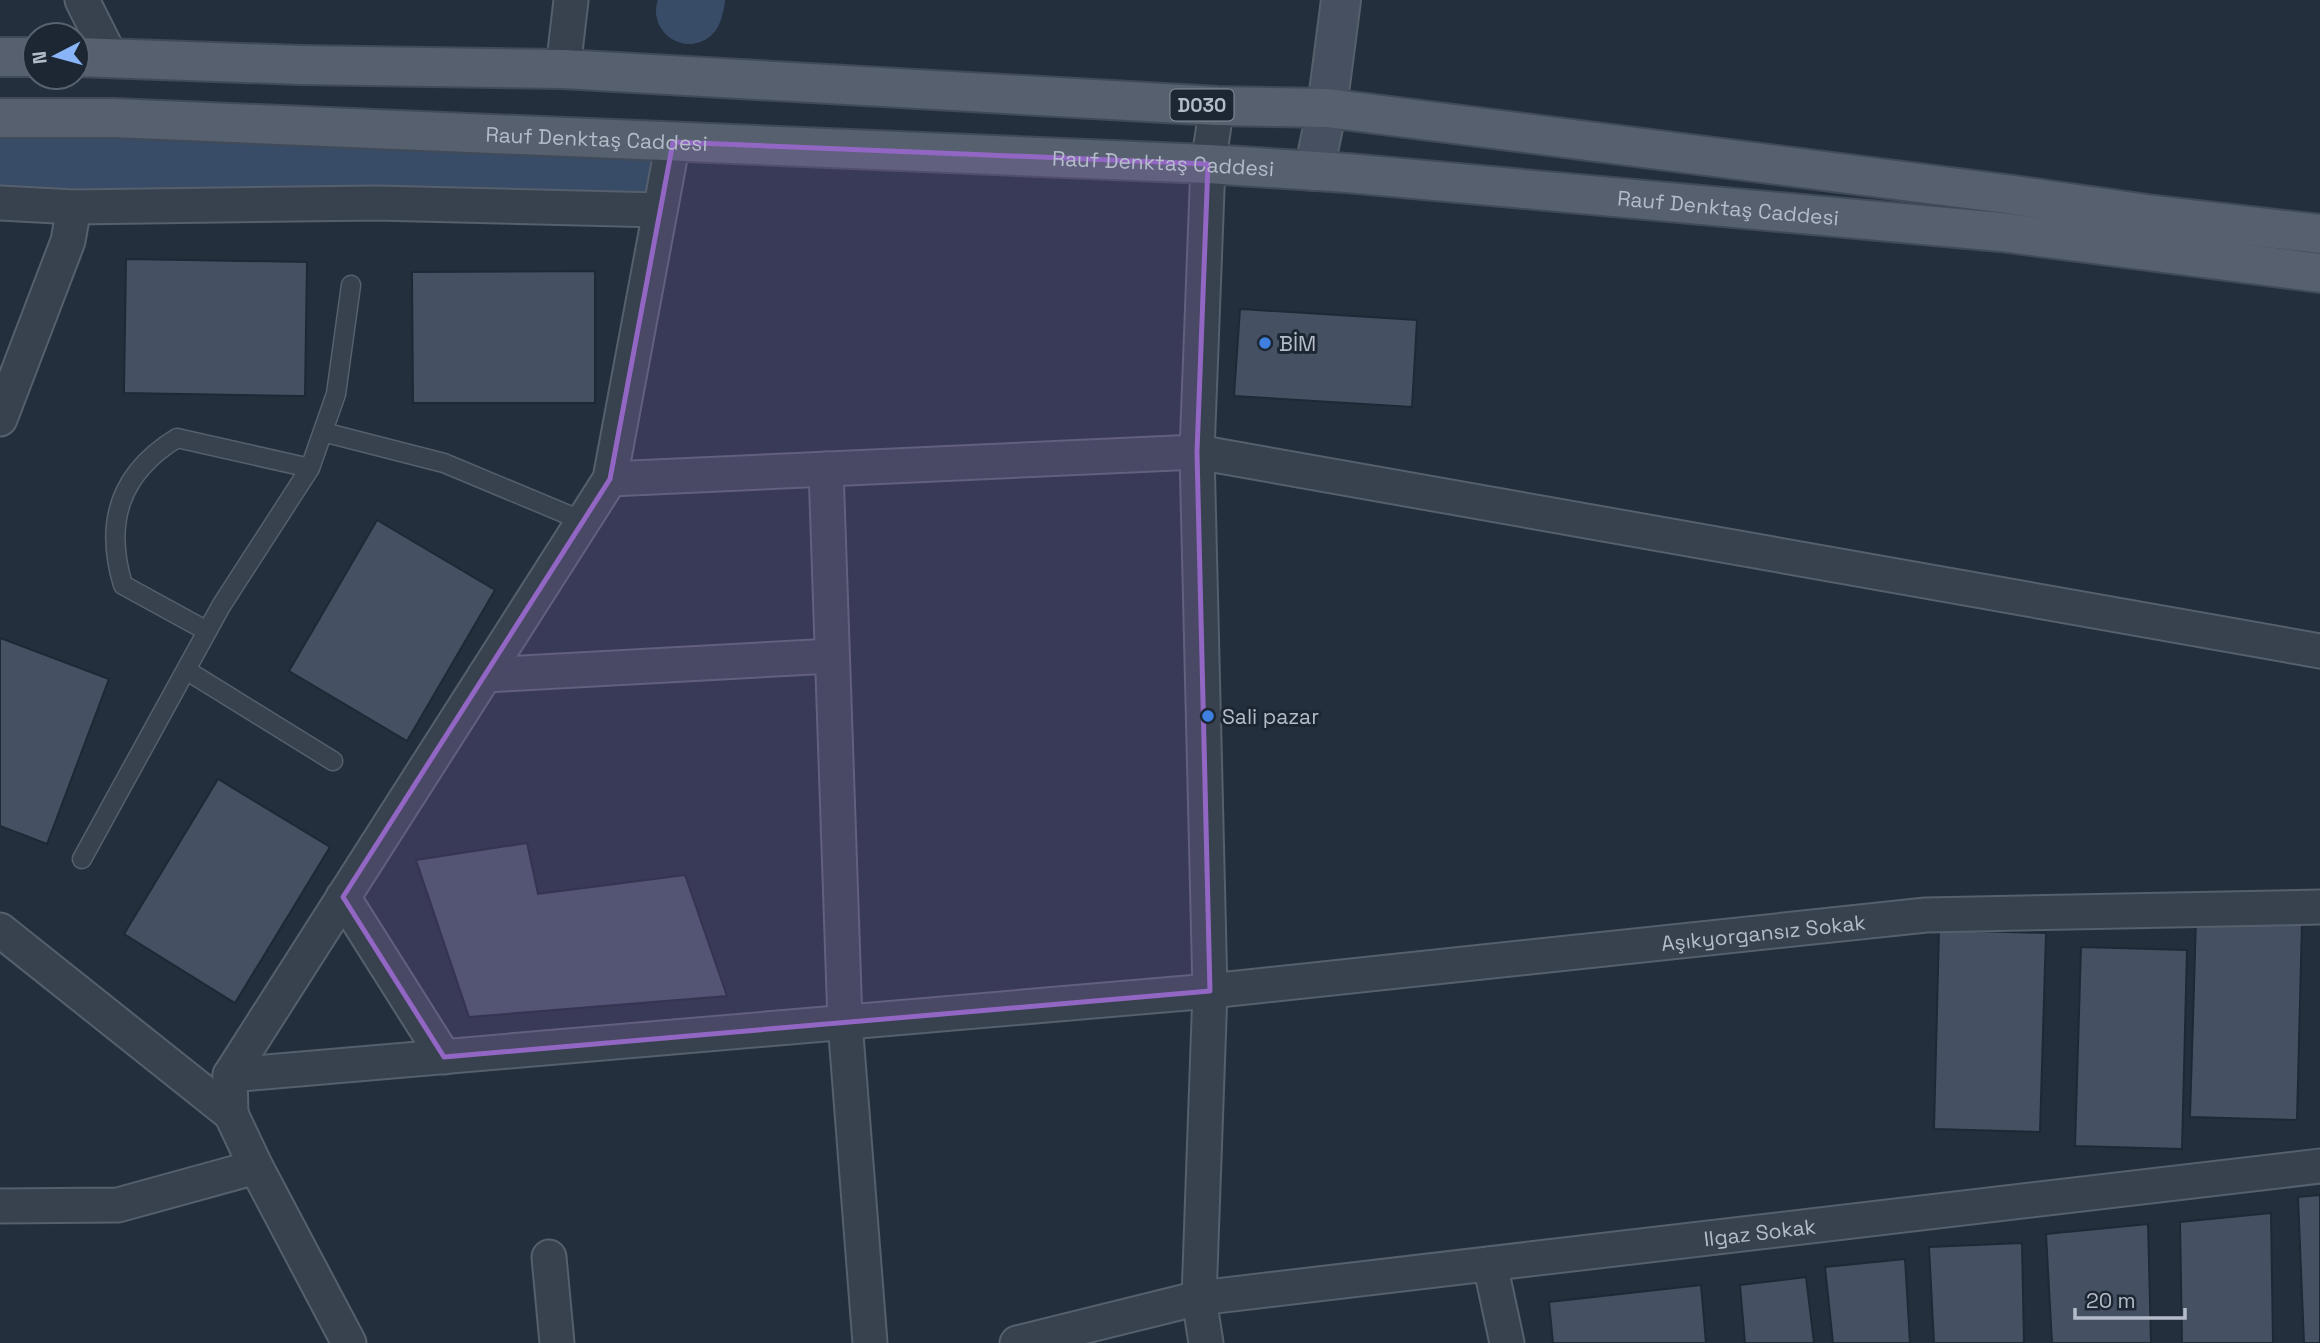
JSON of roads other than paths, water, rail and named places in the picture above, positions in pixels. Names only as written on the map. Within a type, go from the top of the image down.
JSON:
[{"type":"main road","points":[[0,57],[21,57]]},
{"type":"main road","name":"Rauf Denktaş Caddesi","points":[[94,57],[301,65],[563,69],[1217,106],[1327,108],[2320,234]]},
{"type":"main road","name":"Rauf Denktaş Caddesi","points":[[0,118],[114,118],[1208,164],[1314,171],[2001,232],[2320,272]]},
{"type":"street","points":[[82,0],[94,57]]},
{"type":"street","points":[[563,69],[571,0]]},
{"type":"street","points":[[1314,171],[1327,108],[1341,0]]},
{"type":"street","points":[[1206,1343],[1199,1298],[1210,991],[1197,452],[1208,164],[1217,106]]},
{"type":"street","points":[[349,1343],[231,1114],[230,1075],[610,479],[673,142]]},
{"type":"street","points":[[0,204],[74,207],[376,203],[660,210]]},
{"type":"street","points":[[0,419],[68,242],[74,207]]},
{"type":"street","points":[[610,479],[1197,452],[2320,651]]},
{"type":"street","points":[[826,469],[845,1022],[870,1343]]},
{"type":"street","points":[[485,675],[832,656]]},
{"type":"street","points":[[344,897],[444,1057]]},
{"type":"street","name":"Aşıkyorgansız Sokak","points":[[230,1075],[1210,991],[1926,915],[2320,907]]},
{"type":"street","points":[[0,930],[231,1114]]},
{"type":"street","name":"Ilgaz Sokak","points":[[1017,1343],[1199,1298],[2320,1166]]},
{"type":"street","points":[[0,1206],[118,1205],[256,1167]]},
{"type":"street","points":[[549,1257],[557,1343]]},
{"type":"street","points":[[1490,1264],[1507,1343]]},
{"type":"lane","points":[[82,859],[207,631],[310,468],[337,394],[351,285]]},
{"type":"lane","points":[[323,432],[444,463],[583,521]]},
{"type":"lane","points":[[207,631],[123,585],[114,543],[121,499],[130,480],[158,449],[177,438],[310,468]]},
{"type":"lane","points":[[186,670],[333,761]]},
{"type":"waterway","points":[[689,11],[692,0]]},
{"type":"waterway","points":[[0,164],[626,183]]},
{"type":"place","name":"BİM","points":[[1265,343]]},
{"type":"place","name":"Sali pazar","points":[[1208,716]]}]
